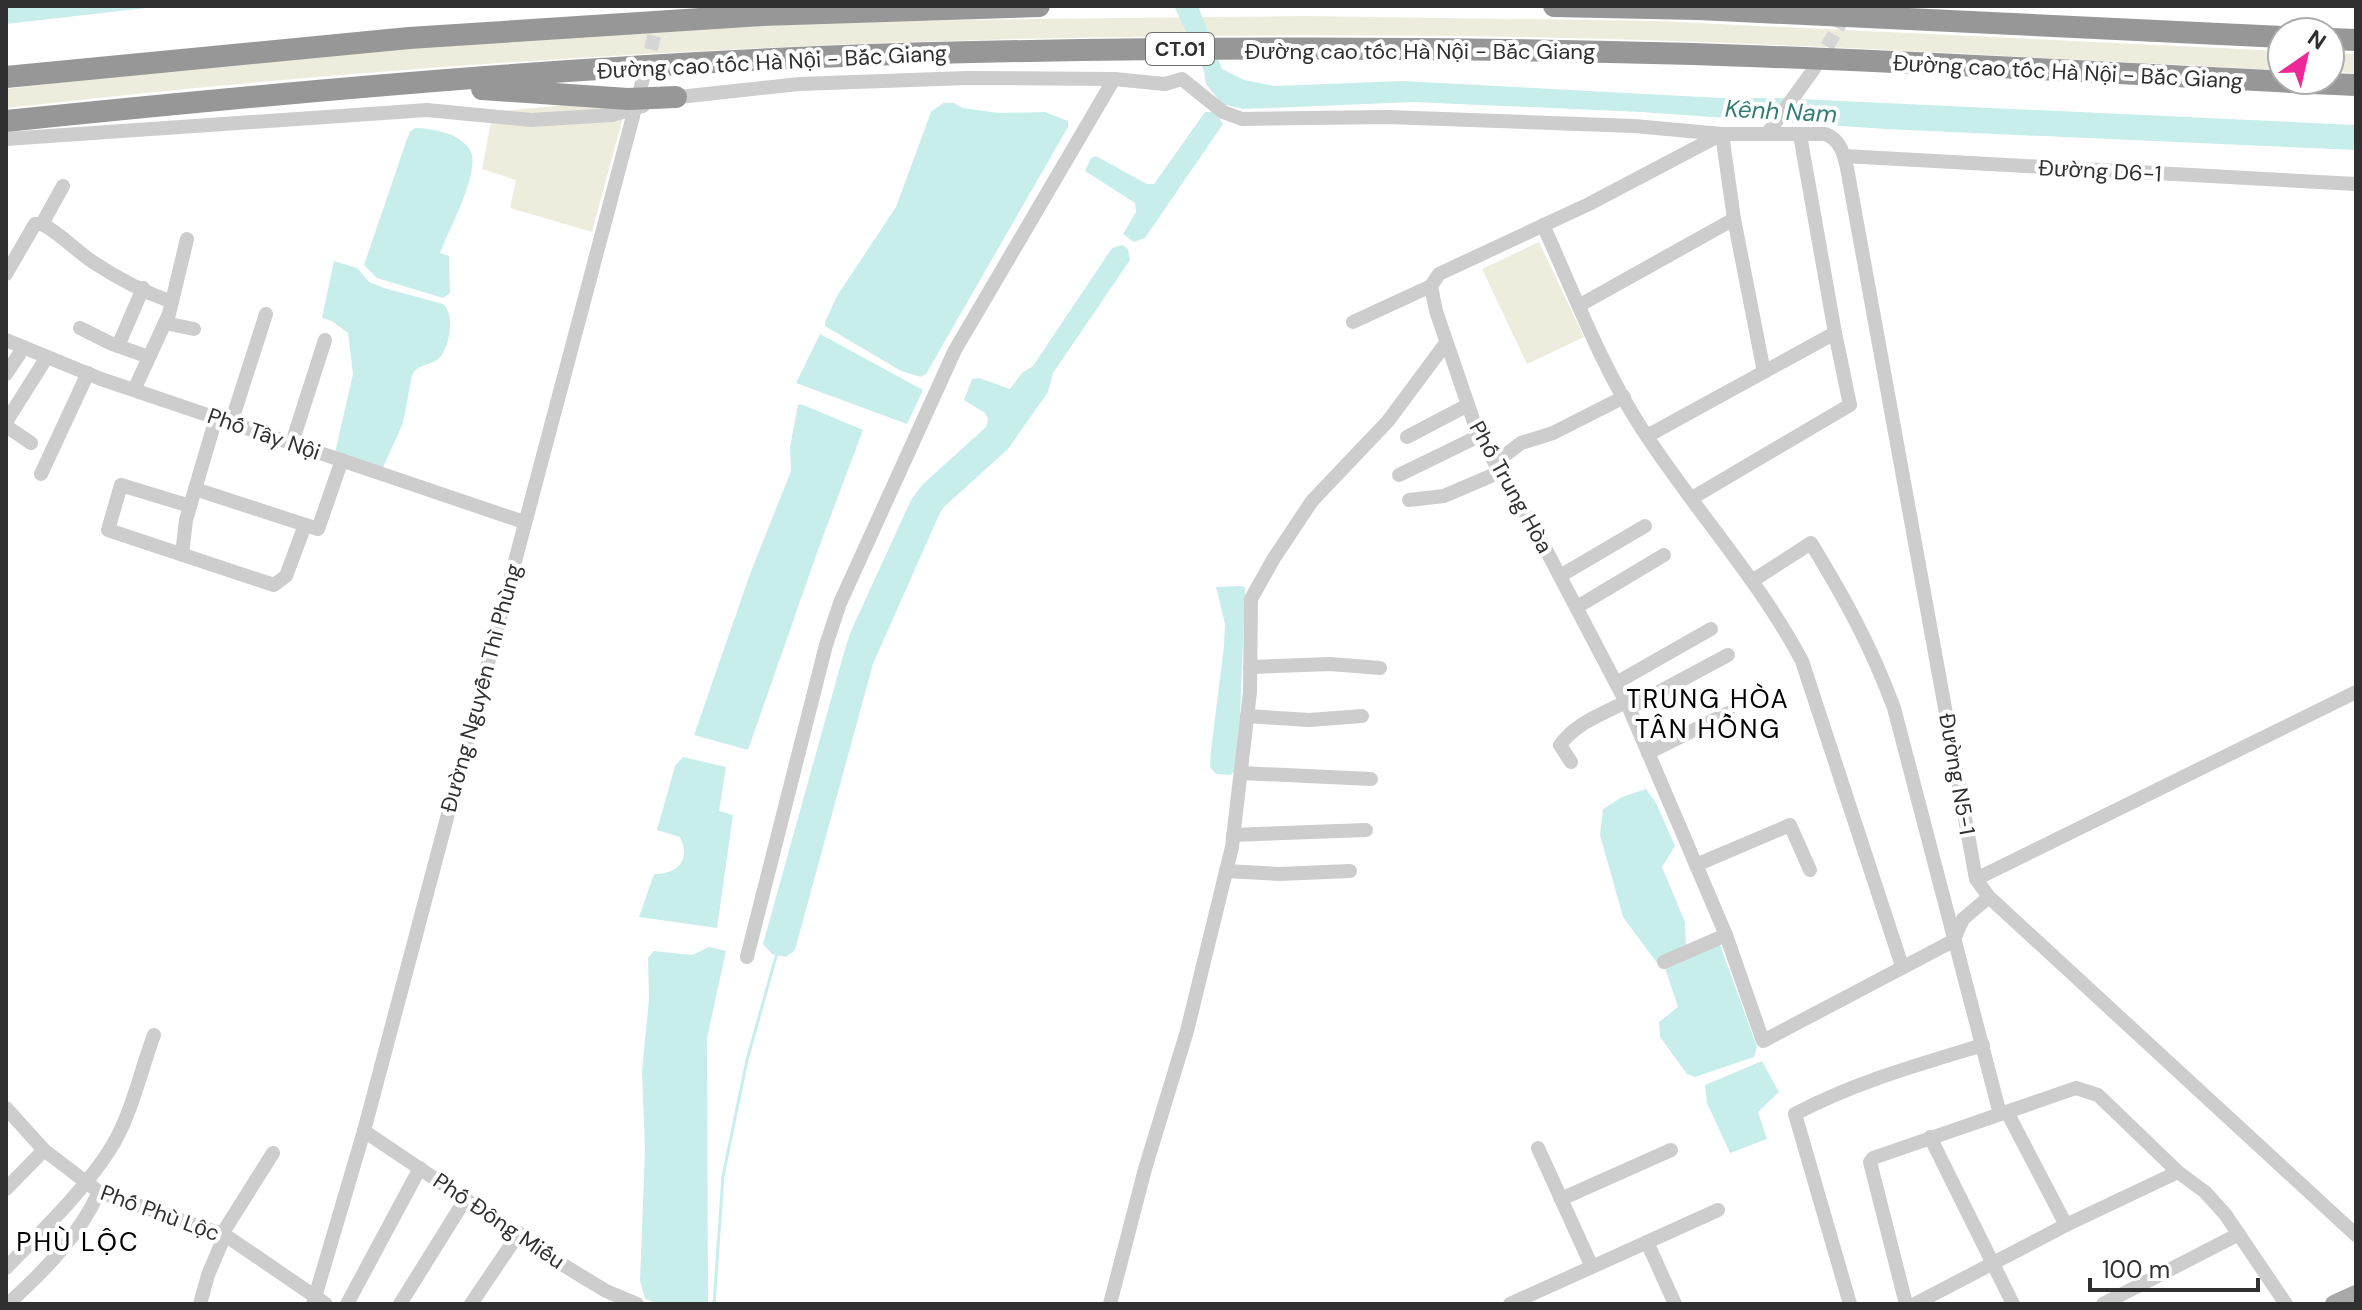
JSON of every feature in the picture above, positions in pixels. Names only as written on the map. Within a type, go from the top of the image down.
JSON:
[{"type":"highway","name":"Đường cao tốc Hà Nội - Bắc Giang","points":[[6,77],[440,36],[762,15],[1039,6]]},
{"type":"highway","name":"Đường cao tốc Hà Nội - Bắc Giang","points":[[1554,6],[1698,9],[2266,36]]},
{"type":"highway","name":"Đường cao tốc Hà Nội - Bắc Giang","points":[[6,121],[415,83],[764,60],[968,52],[1487,49],[1698,54],[2356,85]]},
{"type":"highway","points":[[257,98],[475,89],[637,103],[676,97]]},
{"type":"main road","points":[[2334,1304],[2356,1294]]},
{"type":"street","name":"Đường Nguyễn Thì Phùng","points":[[318,1302],[645,71]]},
{"type":"street","points":[[1767,134],[1811,75]]},
{"type":"street","points":[[676,97],[799,84],[967,78],[1114,79],[1165,84],[1185,80],[1223,112],[1242,119],[1388,117],[1634,126],[1722,134],[1831,136],[1844,156]]},
{"type":"street","points":[[747,957],[826,645],[840,603],[955,350],[1114,79]]},
{"type":"street","points":[[6,139],[427,110],[531,120],[612,115],[637,103]]},
{"type":"street","points":[[1722,134],[1734,219],[1764,372]]},
{"type":"street","points":[[1353,322],[1431,286],[1439,274],[1589,204],[1722,134]]},
{"type":"street","points":[[1692,498],[1850,405],[1800,135]]},
{"type":"street","name":"Đường D6-1","points":[[1844,156],[2356,184]]},
{"type":"street","name":"Đường N5-1","points":[[1844,156],[1976,879],[1989,897],[2356,1235]]},
{"type":"street","points":[[42,224],[63,186]]},
{"type":"street","points":[[1580,305],[1734,219]]},
{"type":"street","points":[[6,274],[12,249],[35,224],[42,224],[58,232],[90,260],[172,302]]},
{"type":"street","points":[[1543,225],[1624,397],[1647,436],[1781,622],[1802,661],[1902,966],[1953,941],[1963,919],[1989,897]]},
{"type":"street","points":[[134,390],[165,323],[187,239]]},
{"type":"street","name":"Phố Trung Hòa","points":[[1431,286],[1466,406],[1479,436],[1560,576],[1627,705],[1726,935],[1763,1041],[1902,966]]},
{"type":"street","points":[[118,346],[143,288]]},
{"type":"street","points":[[182,555],[195,489],[266,314]]},
{"type":"street","points":[[165,323],[194,329]]},
{"type":"street","points":[[80,328],[149,357]]},
{"type":"street","points":[[1647,436],[1835,333]]},
{"type":"street","name":"Phố Tây Nội","points":[[6,340],[134,390],[524,522]]},
{"type":"street","points":[[292,443],[325,340]]},
{"type":"street","points":[[1110,1304],[1145,1169],[1187,1031],[1226,871],[1247,716],[1251,599],[1312,501],[1388,421],[1446,343]]},
{"type":"street","points":[[6,374],[24,347]]},
{"type":"street","points":[[31,443],[6,424],[47,357]]},
{"type":"street","points":[[41,474],[88,373]]},
{"type":"street","points":[[1409,500],[1444,496],[1498,468],[1521,443],[1553,433],[1624,397]]},
{"type":"street","points":[[1407,437],[1466,406]]},
{"type":"street","points":[[1399,475],[1479,436]]},
{"type":"street","points":[[195,489],[318,529],[342,460]]},
{"type":"street","points":[[190,506],[121,485],[108,526],[111,533],[274,585],[286,576],[305,525]]},
{"type":"street","points":[[1560,576],[1645,526]]},
{"type":"street","points":[[1752,581],[1811,543],[1850,606],[1874,655],[1894,708],[1953,941],[2004,1113],[2066,1225]]},
{"type":"street","points":[[1577,607],[1664,555]]},
{"type":"street","points":[[1616,683],[1711,629]]},
{"type":"street","points":[[1571,762],[1560,745],[1575,728],[1728,655]]},
{"type":"street","points":[[1250,667],[1330,664],[1380,668]]},
{"type":"street","points":[[1976,879],[2356,692]]},
{"type":"street","points":[[1648,753],[1728,713]]},
{"type":"street","points":[[1247,716],[1309,720],[1362,716]]},
{"type":"street","points":[[1241,773],[1371,779]]},
{"type":"street","points":[[1696,865],[1790,825],[1810,870]]},
{"type":"street","points":[[1233,835],[1366,830]]},
{"type":"street","points":[[1226,871],[1297,874],[1350,871]]},
{"type":"street","points":[[1669,960],[1726,935]]},
{"type":"street","points":[[6,1268],[109,1151],[154,1035]]},
{"type":"street","points":[[1850,1304],[1795,1114],[1837,1091],[1983,1045]]},
{"type":"street","points":[[1906,1304],[1870,1162],[1878,1155],[2076,1088],[2098,1095],[2215,1203],[2286,1304]]},
{"type":"street","name":"Phố Phù Lộc","points":[[6,1108],[44,1150],[99,1192],[224,1234],[318,1302]]},
{"type":"street","name":"Phố Đông Miếu","points":[[364,1131],[589,1280],[634,1304]]},
{"type":"street","points":[[1930,1137],[2013,1304]]},
{"type":"street","points":[[1538,1148],[1592,1267]]},
{"type":"street","points":[[6,1189],[44,1150]]},
{"type":"street","points":[[1561,1199],[1671,1150]]},
{"type":"street","points":[[200,1304],[224,1234],[273,1153]]},
{"type":"street","points":[[347,1304],[420,1168]]},
{"type":"street","points":[[1915,1304],[2066,1225],[2178,1172]]},
{"type":"street","points":[[8,1304],[55,1258],[88,1216],[99,1192]]},
{"type":"street","points":[[400,1304],[466,1198]]},
{"type":"street","points":[[1510,1304],[1718,1210]]},
{"type":"street","points":[[471,1304],[519,1233]]},
{"type":"street","points":[[2103,1304],[2239,1234]]},
{"type":"street","points":[[1647,1242],[1675,1304]]},
{"type":"street","points":[[1542,1290],[1548,1304]]},
{"type":"shaded area","points":[[1305,16],[1657,21],[2266,50],[2266,69],[1561,38],[1094,37],[913,42],[549,60],[187,89],[6,108],[6,89],[232,64],[572,36],[799,24]]},
{"type":"shaded area","points":[[2346,54],[2356,54],[2356,73],[2346,73]]},
{"type":"shaded area","points":[[628,99],[592,232],[510,208],[516,180],[482,169],[493,112]]},
{"type":"shaded area","points":[[1539,242],[1584,337],[1527,364],[1482,269]]},
{"type":"water","points":[[6,6],[164,6],[6,24]]},
{"type":"water","name":"Kênh Nam","points":[[1174,6],[1198,6],[1222,69],[1244,80],[1275,86],[1403,81],[2356,125],[2356,150],[1885,129],[1641,112],[1413,102],[1243,109],[1227,105],[1219,118],[1223,124],[1145,238],[1134,242],[1123,234],[1136,212],[1135,203],[1085,171],[1091,158],[1096,156],[1147,184],[1154,184],[1205,112],[1212,112],[1219,100],[1206,84],[1204,71]]},
{"type":"water","points":[[943,103],[999,113],[1045,112],[1068,121],[1068,127],[926,374],[921,377],[901,371],[825,326],[825,322],[837,296],[896,207],[931,112]]},
{"type":"water","points":[[415,128],[450,134],[464,142],[473,161],[467,187],[440,253],[449,256],[450,293],[443,298],[377,278],[364,265],[407,139]]},
{"type":"water","points":[[1123,245],[1128,249],[1130,260],[1053,373],[1048,392],[1008,449],[939,515],[873,664],[795,950],[786,957],[772,954],[763,944],[845,649],[911,500],[922,485],[986,427],[988,419],[985,413],[964,400],[972,379],[979,378],[1010,389],[1022,373],[1033,366],[1112,248]]},
{"type":"water","points":[[334,261],[357,268],[369,282],[384,288],[443,304],[449,315],[449,337],[444,351],[438,359],[421,367],[412,376],[402,425],[382,470],[335,453],[353,374],[348,333],[322,318]]},
{"type":"water","points":[[820,334],[923,390],[907,424],[796,383]]},
{"type":"water","points":[[798,405],[863,430],[748,750],[694,735],[750,574],[791,471],[790,447]]},
{"type":"water","points":[[1216,587],[1245,587],[1245,591],[1238,768],[1230,775],[1216,774],[1210,767],[1211,750],[1225,624]]},
{"type":"water","points":[[683,757],[726,767],[719,811],[733,815],[717,928],[639,917],[654,874],[676,868],[683,859],[680,837],[657,830],[675,766]]},
{"type":"water","points":[[1646,789],[1656,803],[1675,846],[1662,867],[1685,922],[1686,947],[1657,963],[1623,917],[1600,835],[1603,809],[1622,797]]},
{"type":"water","points":[[1719,942],[1757,1047],[1754,1057],[1695,1077],[1687,1074],[1660,1037],[1659,1022],[1678,1007],[1665,968]]},
{"type":"water","points":[[709,947],[726,951],[707,1038],[708,1304],[659,1304],[645,1299],[640,1281],[645,1151],[642,1071],[649,999],[648,958],[654,951],[692,955]]},
{"type":"water","points":[[1762,1061],[1779,1092],[1758,1112],[1767,1139],[1730,1153],[1707,1103],[1705,1085]]},
{"type":"waterway","points":[[714,1304],[723,1176],[747,1060],[777,953]]},
{"type":"tunnel","points":[[1817,65],[1846,13]]},
{"type":"tunnel","points":[[646,70],[659,16]]},
{"type":"district","name":"TRUNG HÒA TÂN HỒNG","points":[[1708,714]]},
{"type":"district","name":"PHÙ LỘC","points":[[78,1242]]}]
